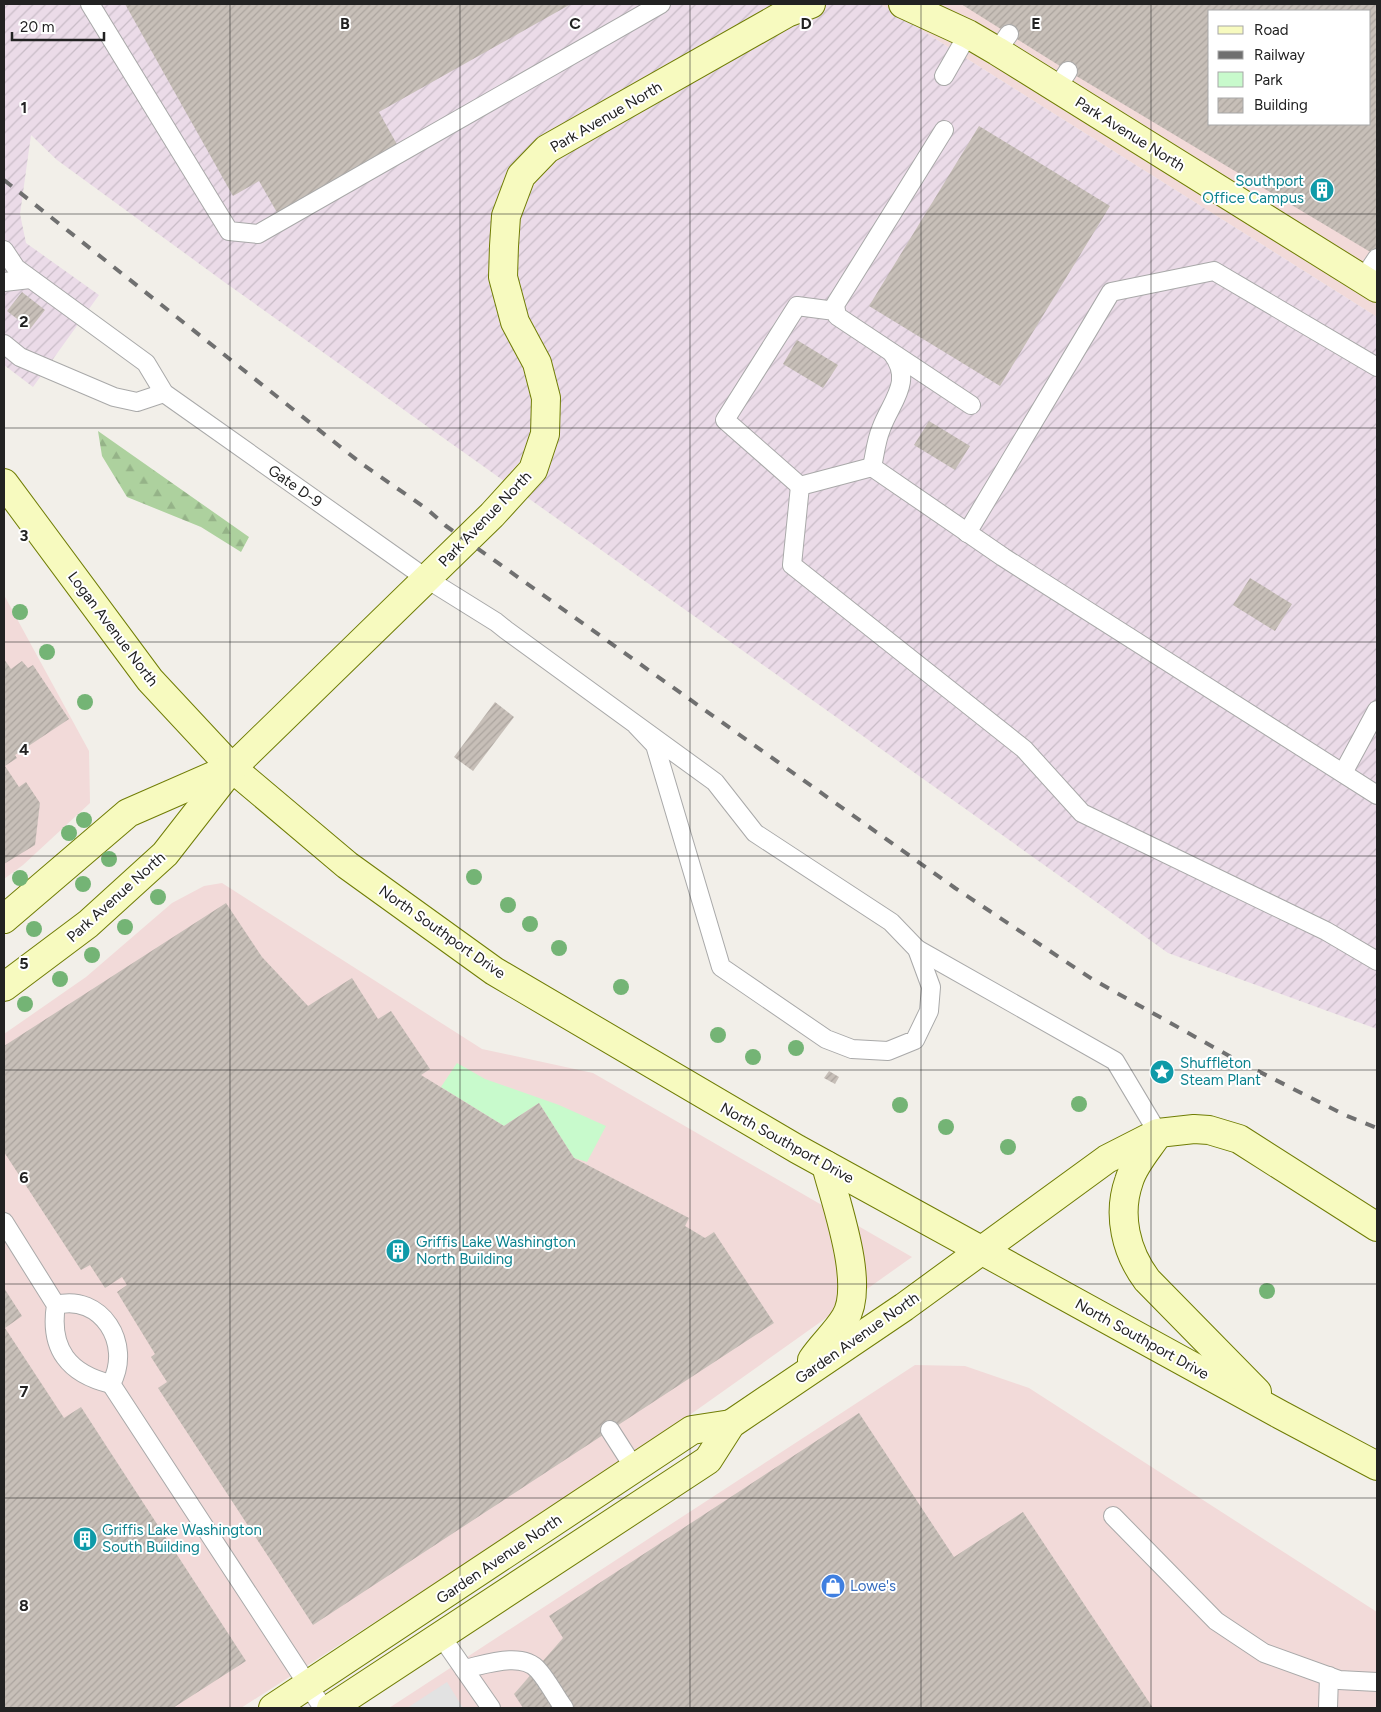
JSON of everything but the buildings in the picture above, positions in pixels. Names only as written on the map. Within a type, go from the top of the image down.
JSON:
[{"type":"street","name":"Park Avenue North","points":[[4,987],[88,924],[166,854],[232,768],[492,515],[533,470],[545,434],[546,398],[537,364],[515,322],[504,277],[506,216],[520,176],[547,150],[787,13],[811,4]]},
{"type":"street","name":"Park Avenue North","points":[[903,4],[968,34],[1003,42],[1372,275]]},
{"type":"street","name":"Logan Avenue North","points":[[4,483],[150,680],[232,768]]},
{"type":"street","name":"Park Avenue North","points":[[4,919],[128,813],[232,768]]},
{"type":"street","name":"North Southport Drive","points":[[232,768],[347,865],[494,971],[694,1090],[826,1165],[1281,1416],[1377,1466]]},
{"type":"street","name":"Garden Avenue North","points":[[331,1708],[708,1460],[731,1424],[801,1378],[1107,1159],[1158,1133],[1194,1128],[1209,1130],[1239,1139],[1377,1227]]},
{"type":"street","points":[[1158,1133],[1129,1180],[1123,1203],[1125,1236],[1134,1262],[1147,1280],[1281,1416]]},
{"type":"street","points":[[801,1378],[846,1317],[850,1306],[852,1290],[850,1258],[826,1165]]},
{"type":"street","name":"Garden Avenue North","points":[[272,1708],[692,1430],[731,1424]]},
{"type":"lane","points":[[90,4],[229,231],[258,234],[661,4]]},
{"type":"lane","points":[[944,76],[968,34]]},
{"type":"lane","points":[[944,130],[835,305],[835,311],[837,316],[971,405]]},
{"type":"lane","points":[[4,250],[16,268],[146,363],[164,393],[137,402],[114,397],[20,357],[4,344]]},
{"type":"lane","points":[[967,532],[1111,292],[1214,271],[1377,367]]},
{"type":"lane","points":[[4,282],[30,279]]},
{"type":"lane","points":[[800,486],[725,420],[797,306],[835,311]]},
{"type":"lane","points":[[872,467],[881,428],[902,386],[901,371],[892,353]]},
{"type":"lane","name":"Gate D-9","points":[[164,393],[427,579],[496,622],[636,725]]},
{"type":"lane","points":[[800,486],[872,467],[967,532],[1377,795]]},
{"type":"lane","points":[[800,486],[792,565],[1024,748],[1082,814],[1326,931],[1377,961]]},
{"type":"lane","points":[[1343,773],[1377,710]]},
{"type":"lane","points":[[636,725],[655,745],[721,967],[826,1039],[852,1049],[888,1051],[915,1040],[930,1011],[930,987],[917,949]]},
{"type":"lane","points":[[636,725],[715,782],[755,833],[891,922],[917,949],[1115,1061],[1158,1133]]},
{"type":"lane","points":[[4,1222],[56,1305],[53,1320],[63,1356],[78,1372],[92,1379],[112,1384],[323,1708]]},
{"type":"lane","points":[[56,1305],[66,1302],[80,1304],[95,1311],[109,1326],[119,1351],[120,1364],[112,1384]]},
{"type":"lane","points":[[610,1430],[635,1469]]},
{"type":"lane","points":[[1112,1516],[1216,1621],[1264,1653],[1339,1680],[1377,1682]]},
{"type":"lane","points":[[441,1636],[491,1708]]},
{"type":"lane","points":[[464,1669],[522,1660],[537,1668],[564,1708]]},
{"type":"lane","points":[[1328,1708],[1329,1676]]},
{"type":"shaded area","points":[[4,4],[880,4],[1377,317],[1377,1029],[1168,953],[227,284],[57,160],[31,135],[20,214],[26,243],[99,295],[33,387],[4,365]]},
{"type":"shaded area","points":[[880,4],[1377,4],[1377,317]]},
{"type":"shaded area","points":[[4,595],[89,751],[90,803],[23,865],[4,879]]},
{"type":"shaded area","name":"Griffis Lake Washington North Building","points":[[222,883],[482,1049],[593,1073],[912,1257],[622,1463],[241,1708],[4,1708],[4,1034],[86,977],[172,903],[204,886]]},
{"type":"shaded area","points":[[915,1365],[965,1366],[1029,1388],[1377,1612],[1377,1708],[389,1708]]},
{"type":"shaded area","points":[[447,1682],[463,1708],[407,1708]]},
{"type":"green space","points":[[98,431],[249,537],[241,552],[201,527],[127,497],[102,456]]},
{"type":"green space","points":[[457,1063],[485,1079],[559,1105],[606,1126],[587,1162],[574,1158],[539,1103],[504,1126],[441,1087]]},
{"type":"railway","points":[[4,180],[362,464],[427,509],[446,526],[955,888],[1092,979],[1240,1062],[1345,1115],[1377,1128]]},
{"type":"place","name":"Southport Office Campus","points":[[1322,190]]},
{"type":"place","name":"Shuffleton Steam Plant","points":[[1162,1072]]},
{"type":"place","name":"Griffis Lake Washington North Building","points":[[398,1251]]},
{"type":"place","name":"Griffis Lake Washington South Building","points":[[85,1539]]},
{"type":"place","name":"Lowe's","points":[[833,1586]]}]
